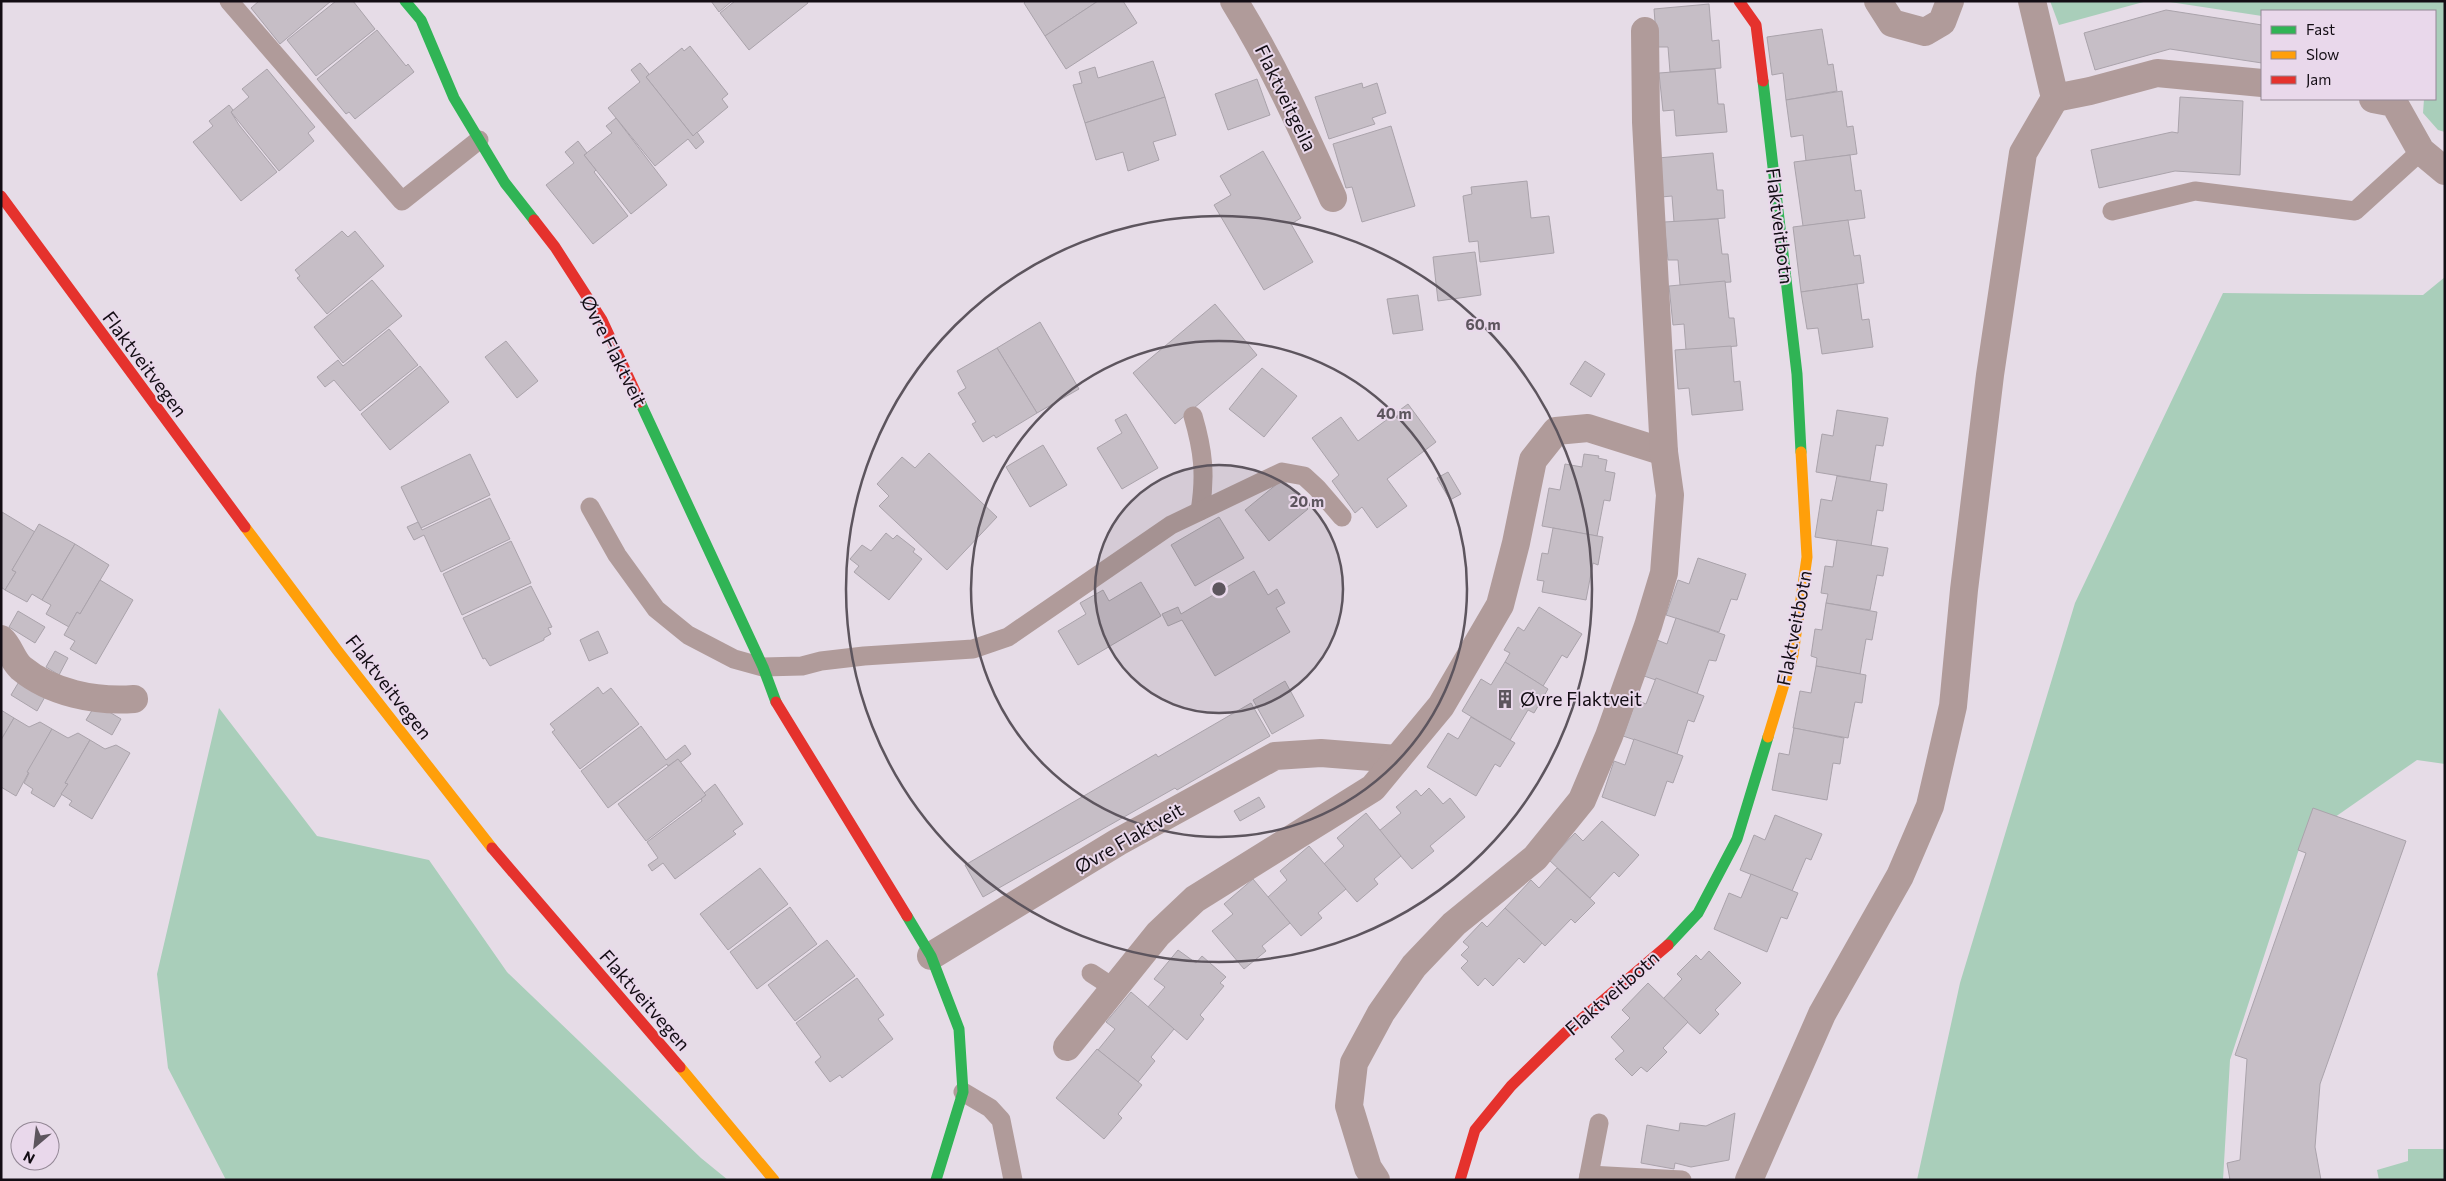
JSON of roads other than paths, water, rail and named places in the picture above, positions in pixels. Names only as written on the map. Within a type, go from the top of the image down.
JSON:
[{"type":"street","name":"Øvre Flaktveit","points":[[405,1],[421,20],[454,98],[505,183],[555,247],[602,320],[763,668],[775,700],[931,956],[959,1029],[963,1092],[936,1180]]},
{"type":"street","name":"Flaktveitgeila","points":[[1234,1],[1258,39],[1293,107],[1333,198]]},
{"type":"street","name":"Flaktveitbotn","points":[[1460,1180],[1475,1130],[1511,1086],[1565,1033],[1656,957],[1698,913],[1737,839],[1793,655],[1807,557],[1797,374],[1756,25],[1739,1]]},
{"type":"street","points":[[1878,1],[1892,24],[1925,32],[1942,22],[1950,1]]},
{"type":"street","points":[[1749,1180],[1822,1014],[1900,876],[1930,806],[1953,706],[1964,590],[1990,375],[2023,153],[2055,98],[2032,1]]},
{"type":"street","points":[[1376,1180],[1368,1168],[1348,1106],[1354,1063],[1381,1013],[1414,966],[1454,924],[1535,858],[1582,800],[1609,736],[1664,573],[1670,496],[1664,452],[1646,122],[1645,31]]},
{"type":"street","points":[[2055,98],[2157,73],[2261,83]]},
{"type":"street","points":[[2378,100],[2394,103],[2421,151],[2445,171]]},
{"type":"street","name":"Flaktveitvegen","points":[[1,196],[80,306],[337,650],[508,868],[695,1084],[774,1180]]},
{"type":"street","points":[[1067,1047],[1158,934],[1196,899],[1373,788],[1441,706],[1500,604],[1516,544],[1534,460],[1556,431],[1588,428],[1664,452]]},
{"type":"street","points":[[1,640],[19,667],[45,684],[108,701],[134,699]]},
{"type":"street","name":"Øvre Flaktveit","points":[[931,956],[1118,842],[1275,756],[1322,754],[1397,759]]},
{"type":"lane","points":[[229,1],[402,201],[479,140]]},
{"type":"lane","points":[[2112,211],[2195,191],[2355,211],[2421,151]]},
{"type":"lane","points":[[1193,416],[1204,457],[1204,485],[1200,511]]},
{"type":"lane","points":[[590,507],[618,555],[656,609],[688,635],[734,659],[763,668],[802,666],[821,661],[864,656],[974,649],[1008,637],[1164,530],[1282,472],[1304,476],[1318,488],[1342,517]]},
{"type":"lane","points":[[1091,973],[1114,988]]},
{"type":"lane","points":[[963,1092],[990,1108],[1001,1120],[1013,1180]]},
{"type":"lane","points":[[1599,1123],[1588,1178],[1682,1180]]},
{"type":"place","name":"Øvre Flaktveit","points":[[1505,699]]}]
